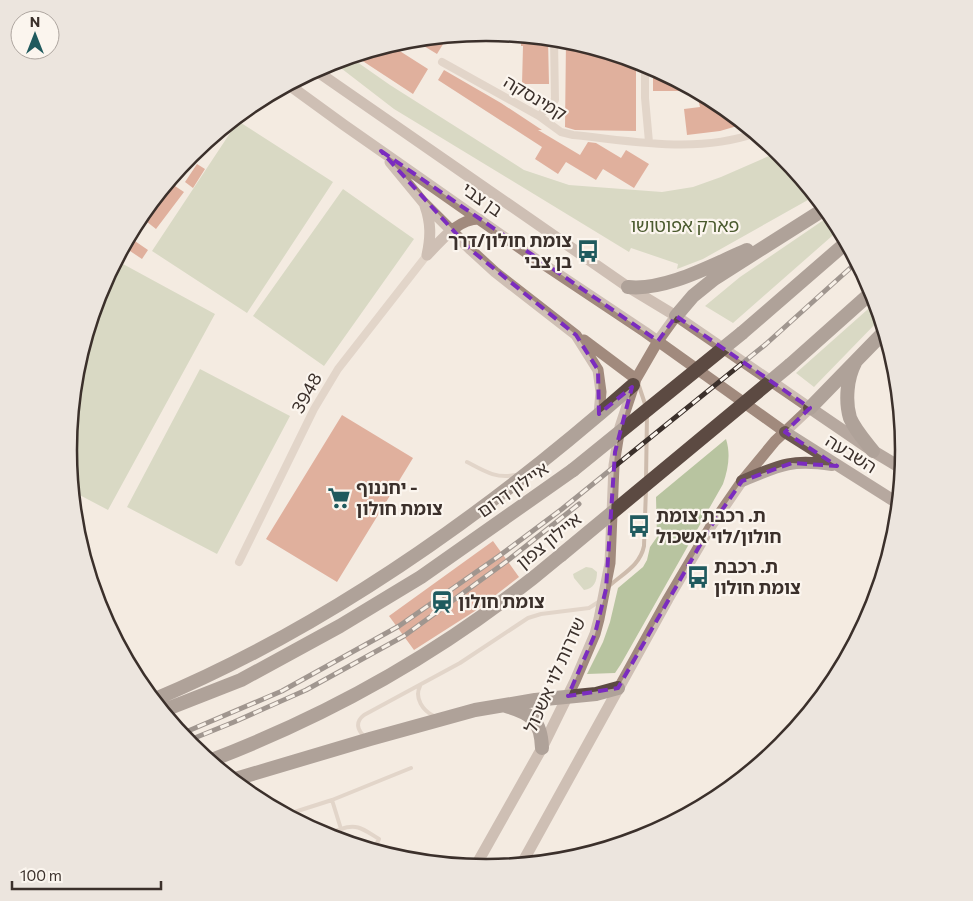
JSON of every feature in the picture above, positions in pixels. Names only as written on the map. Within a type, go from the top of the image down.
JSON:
[{"type":"highway","points":[[676,316],[693,296],[714,279],[819,212]]},
{"type":"highway","points":[[628,287],[646,287],[663,284],[712,265],[797,225]]},
{"type":"highway","name":"איילון דרום","points":[[169,708],[241,680],[340,626],[421,577],[573,470],[742,333],[841,246]]},
{"type":"highway","name":"איילון צפון","points":[[217,758],[318,715],[384,680],[448,639],[533,579],[790,365],[866,297]]},
{"type":"highway","points":[[810,408],[858,356],[879,336]]},
{"type":"highway","points":[[858,356],[853,366],[849,383],[848,406],[854,425],[872,451]]},
{"type":"highway","points":[[160,697],[217,672],[310,622],[386,575],[449,531],[527,472],[599,414],[634,382]]},
{"type":"highway","name":"השבעה","points":[[810,408],[872,451],[895,465]]},
{"type":"highway","name":"השבעה","points":[[785,432],[892,500]]},
{"type":"highway","points":[[742,481],[776,467],[792,463],[808,462],[837,466]]},
{"type":"highway","points":[[240,777],[443,718],[503,705],[596,694],[618,688]]},
{"type":"highway","points":[[503,705],[521,711],[536,721],[540,731],[542,748]]},
{"type":"main road","name":"בן צבי","points":[[323,75],[628,287],[676,316],[810,408]]},
{"type":"main road","name":"בן צבי","points":[[295,89],[381,151],[658,341],[785,432]]},
{"type":"main road","points":[[381,151],[423,202],[495,272],[634,382]]},
{"type":"main road","points":[[423,202],[431,227],[427,255]]},
{"type":"main road","points":[[427,255],[464,222],[479,219]]},
{"type":"main road","name":"שדרות לוי אשכול","points":[[479,860],[542,748],[568,696],[592,640],[605,593],[612,551],[612,494],[615,452],[620,427],[634,382],[658,341],[676,316]]},
{"type":"main road","points":[[576,335],[598,370],[600,385],[599,414]]},
{"type":"main road","points":[[524,858],[706,534],[742,481],[775,441],[810,408]]},
{"type":"street","points":[[539,116],[555,100],[554,47]]},
{"type":"street","name":"קמינסקה","points":[[442,62],[539,116],[561,132],[573,136],[683,145],[710,144],[748,136]]},
{"type":"street","points":[[645,73],[649,142]]},
{"type":"street","name":"3948","points":[[239,562],[314,409],[338,369],[427,255]]},
{"type":"lane","points":[[370,739],[360,732],[358,725],[360,718],[460,663],[528,618],[541,614],[589,608],[599,603],[605,593],[641,558],[644,546],[647,421],[646,407],[634,382]]},
{"type":"lane","points":[[468,462],[488,473],[499,476],[511,476],[527,472]]},
{"type":"lane","points":[[420,686],[418,692],[422,706],[428,713],[437,718],[443,718]]},
{"type":"lane","points":[[295,812],[332,800],[411,768]]},
{"type":"lane","points":[[332,800],[341,829]]},
{"type":"lane","points":[[336,831],[356,826],[379,839],[376,845]]},
{"type":"highlighted area","points":[[381,151],[658,341],[676,316],[810,408],[785,432],[837,466],[792,463],[742,481],[711,526],[618,688],[568,696],[595,634],[606,589],[615,452],[632,387],[599,414],[598,370],[576,335],[471,250]]},
{"type":"green space","name":"פארק אפוטושו","points":[[357,62],[524,170],[569,185],[662,192],[693,187],[770,156],[809,199],[703,259],[677,269],[678,264],[631,248],[629,252],[394,109],[341,68]]},
{"type":"green space","points":[[241,123],[333,182],[247,313],[152,251],[232,130]]},
{"type":"green space","points":[[343,189],[414,239],[324,366],[253,316]]},
{"type":"green space","points":[[824,219],[834,234],[733,323],[705,306],[740,277]]},
{"type":"green space","points":[[123,264],[215,314],[108,510],[80,495],[77,450],[78,424],[85,371],[99,319],[114,280]]},
{"type":"green space","points":[[870,307],[875,324],[814,387],[796,373]]},
{"type":"green space","points":[[200,369],[290,416],[217,554],[127,507]]},
{"type":"green space","points":[[726,439],[728,462],[723,484],[621,664],[615,673],[587,674],[603,642],[618,588],[643,567],[650,547],[657,537],[656,497]]},
{"type":"green space","points":[[586,567],[592,568],[597,572],[597,575],[593,586],[584,590],[573,574]]},
{"type":"building","points":[[521,43],[548,46],[549,84],[522,84],[523,46],[521,46]]},
{"type":"building","points":[[443,44],[437,54],[424,46]]},
{"type":"building","points":[[566,49],[592,55],[636,69],[636,131],[575,130],[565,127]]},
{"type":"building","points":[[399,51],[428,69],[413,94],[362,61]]},
{"type":"building","points":[[444,70],[501,103],[542,130],[538,130],[580,155],[588,142],[596,143],[621,158],[626,150],[649,164],[634,188],[603,169],[596,180],[566,162],[558,174],[535,159],[542,147],[438,80]]},
{"type":"building","points":[[653,76],[682,91],[682,91],[653,91]]},
{"type":"building","points":[[698,100],[736,126],[720,131],[687,135],[684,109],[700,107]]},
{"type":"building","points":[[197,164],[205,169],[193,188],[185,182]]},
{"type":"building","points":[[175,186],[184,192],[156,229],[147,222]]},
{"type":"building","points":[[135,241],[148,250],[142,259],[129,251]]},
{"type":"building","name":"יחננוף - צומת חולון","points":[[342,415],[413,458],[337,582],[266,539]]},
{"type":"building","points":[[493,541],[519,577],[475,611],[414,650],[389,616]]},
{"type":"railway","points":[[189,731],[282,691],[399,626],[562,509],[766,344],[852,266]]},
{"type":"railway","points":[[195,738],[306,690],[404,636],[507,561],[579,504]]},
{"type":"place","name":"צומת חולון/דרך בן צבי","points":[[588,251]]},
{"type":"place","name":"יחננוף - צומת חולון","points":[[339,498]]},
{"type":"place","name":"ת. רכבת צומת חולון/לוי אשכול","points":[[639,526]]},
{"type":"place","name":"ת. רכבת צומת חולון","points":[[698,577]]},
{"type":"place","name":"צומת חולון","points":[[442,602]]}]
